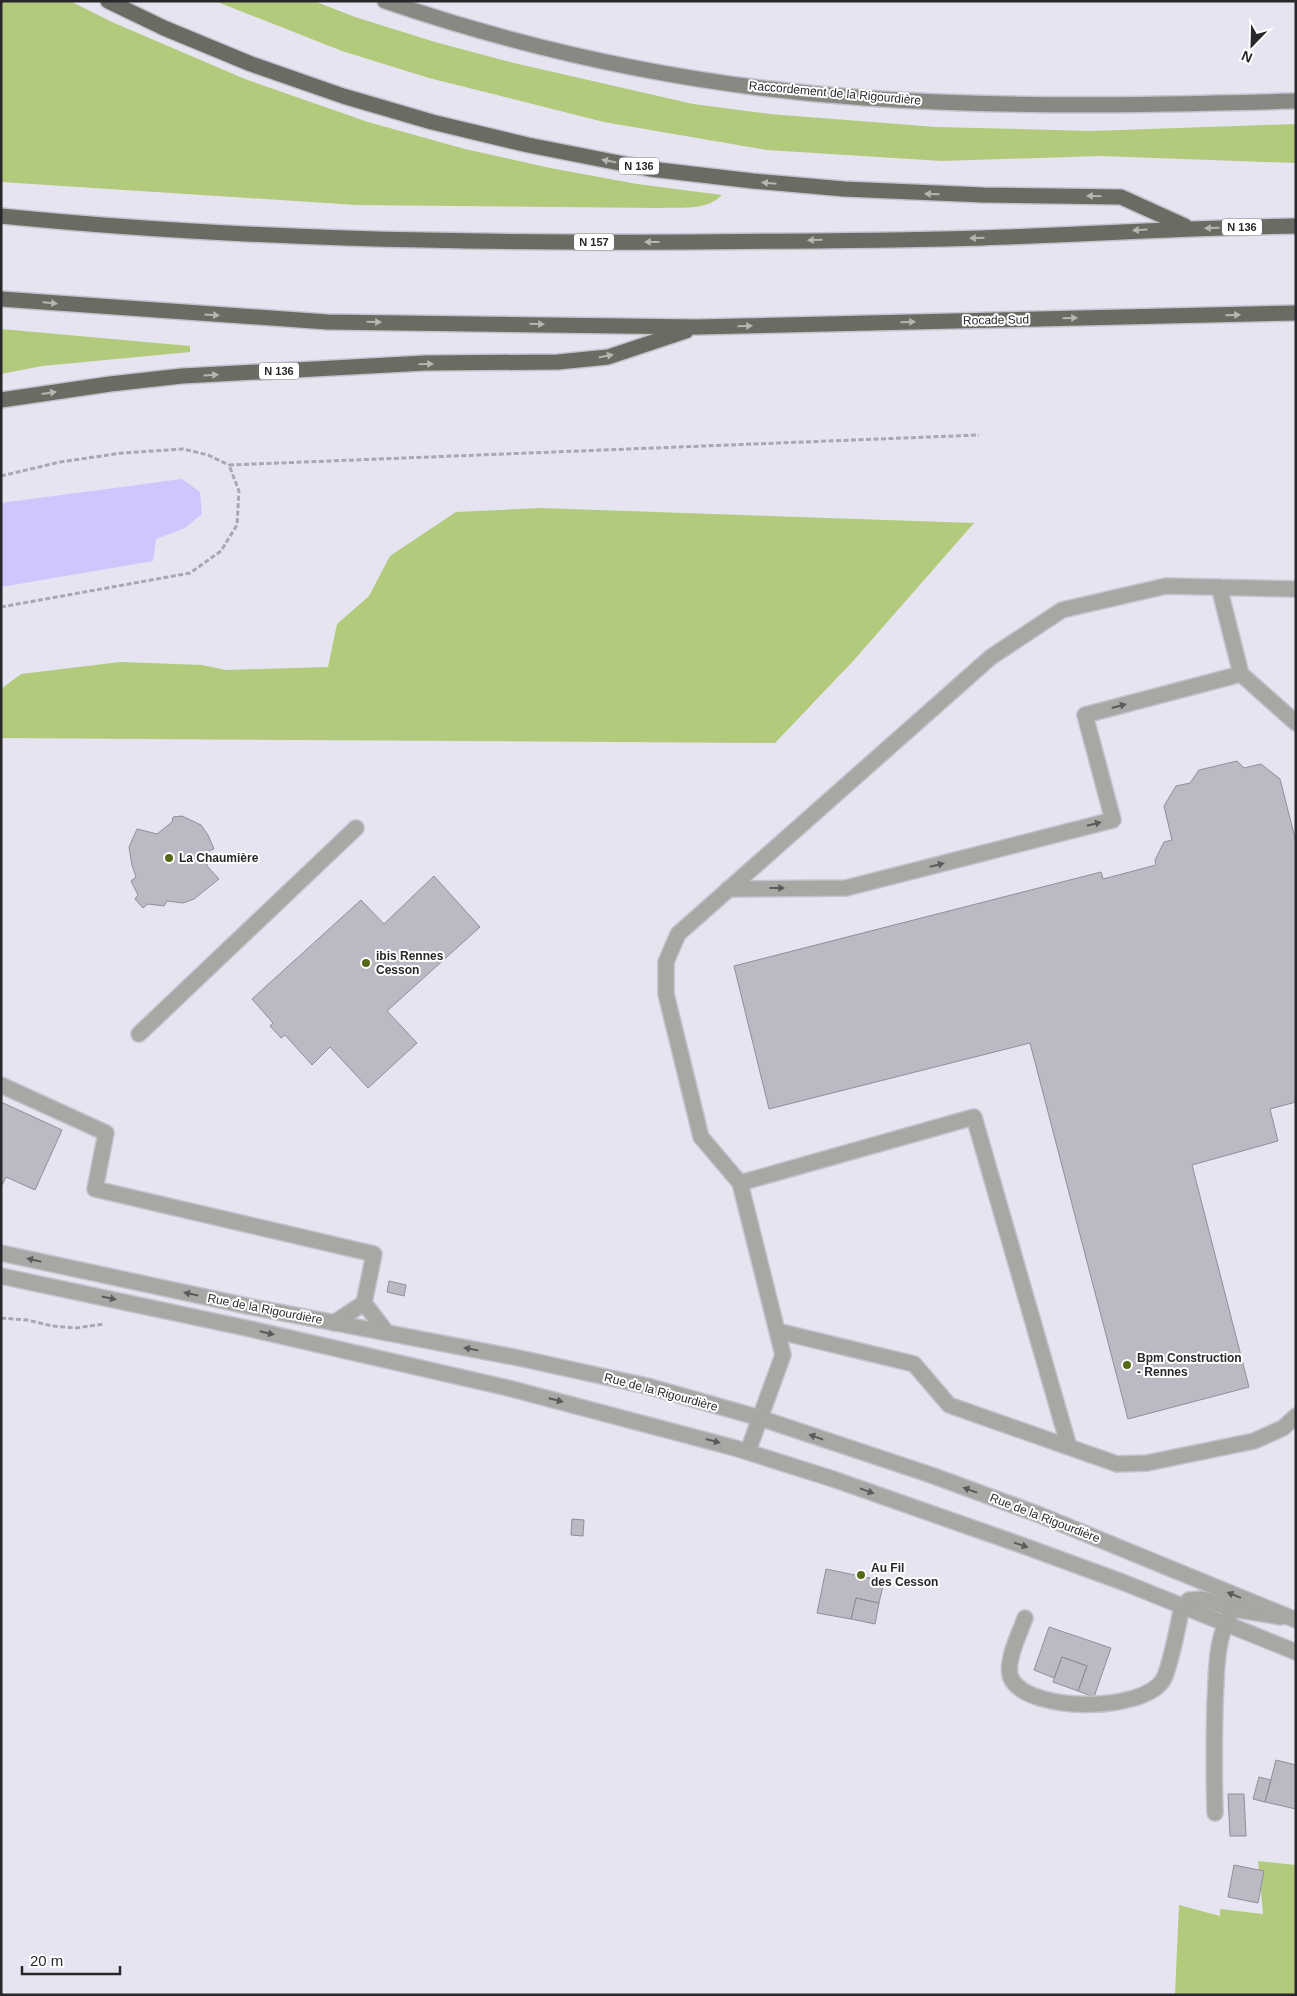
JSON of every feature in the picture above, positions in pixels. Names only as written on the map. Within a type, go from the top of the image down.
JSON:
[{"type":"highway","name":"N 136","points":[[108,1],[164,28],[251,64],[324,90],[432,122],[528,146],[650,169],[835,189],[973,195],[1121,197],[1188,228],[1296,226]]},
{"type":"highway","name":"N 157","points":[[1,216],[77,224],[204,232],[475,242],[982,238],[1188,228]]},
{"type":"highway","name":"Rocade Sud","points":[[1,299],[72,306],[327,322],[697,327],[1296,313]]},
{"type":"highway","name":"N 136","points":[[1,400],[110,384],[182,376],[425,364],[558,362],[608,357],[697,327]]},
{"type":"main road","name":"Raccordement de la Rigourdière","points":[[384,1],[466,27],[591,59],[716,82],[779,90],[864,98],[1050,105],[1296,101]]},
{"type":"street","points":[[748,1452],[783,1355],[740,1183],[701,1136],[666,994],[666,962],[678,934],[991,657],[1062,610],[1166,586],[1296,589]]},
{"type":"street","points":[[1219,588],[1241,674],[1296,723]]},
{"type":"street","points":[[728,889],[846,888],[1114,820],[1085,715],[1241,674]]},
{"type":"street","points":[[139,1034],[356,828]]},
{"type":"street","points":[[1,1085],[106,1132],[95,1189],[374,1254],[364,1303],[334,1323]]},
{"type":"street","points":[[740,1183],[974,1117],[1069,1447]]},
{"type":"street","name":"Rue de la Rigourdière","points":[[1,1253],[334,1323],[519,1358],[647,1386],[760,1418],[1040,1515],[1295,1620]]},
{"type":"street","name":"Rue de la Rigourdière","points":[[1,1276],[246,1328],[508,1388],[748,1452],[834,1479],[1024,1546],[1296,1652]]},
{"type":"street","points":[[364,1303],[387,1333]]},
{"type":"street","points":[[777,1331],[914,1364],[949,1405],[1117,1464],[1147,1463],[1254,1441],[1283,1428],[1296,1416]]},
{"type":"street","name":"Rue de la Rigourdière","points":[[1182,1606],[1189,1600],[1203,1599],[1234,1609],[1295,1620]]},
{"type":"street","points":[[1025,1618],[1010,1659],[1009,1670],[1012,1679],[1021,1689],[1036,1696],[1060,1703],[1094,1705],[1121,1701],[1151,1692],[1163,1680],[1182,1606]]},
{"type":"street","points":[[1215,1813],[1214,1742],[1217,1653],[1225,1624],[1234,1609]]},
{"type":"path","points":[[1,476],[60,462],[183,449],[208,455],[229,465],[980,435]]},
{"type":"path","points":[[1,607],[190,573],[222,551],[237,525],[239,491],[229,465]]},
{"type":"green space","points":[[1,1],[70,1],[112,22],[245,79],[368,122],[465,149],[550,168],[637,184],[722,195],[709,204],[685,208],[357,205],[1,182]]},
{"type":"green space","points":[[215,1],[314,1],[355,17],[435,42],[514,63],[693,104],[770,114],[936,127],[1091,131],[1296,124],[1296,163],[1100,156],[942,161],[767,150],[604,122],[429,78],[342,51]]},
{"type":"green space","points":[[1,329],[190,346],[190,352],[42,366],[1,374]]},
{"type":"green space","points":[[540,508],[974,523],[854,660],[775,743],[1,738],[1,689],[21,674],[120,662],[202,665],[226,670],[328,667],[337,624],[369,596],[390,556],[456,512]]},
{"type":"green space","points":[[1258,1861],[1296,1865],[1296,1995],[1175,1995],[1179,1905],[1220,1916],[1220,1909],[1263,1914]]},
{"type":"shaded area","points":[[182,479],[200,492],[202,514],[185,528],[156,539],[153,561],[1,587],[1,503]]},
{"type":"building","points":[[1237,761],[1244,768],[1261,764],[1280,779],[1296,842],[1296,1102],[1270,1109],[1278,1141],[1192,1165],[1249,1387],[1128,1419],[1030,1043],[769,1109],[734,966],[1101,872],[1103,879],[1156,865],[1155,860],[1164,842],[1172,840],[1164,806],[1176,786],[1190,783],[1199,770]]},
{"type":"building","name":"La Chaumière","points":[[182,816],[201,825],[208,835],[214,849],[207,852],[207,866],[219,879],[194,899],[183,903],[167,901],[164,906],[148,904],[143,908],[135,899],[138,895],[131,881],[136,877],[129,847],[137,829],[157,834],[172,822],[173,817]]},
{"type":"building","name":"ibis Rennes Cesson","points":[[434,876],[480,927],[387,1011],[417,1043],[368,1088],[330,1047],[312,1065],[285,1035],[281,1038],[270,1026],[273,1023],[252,999],[361,900],[384,924]]},
{"type":"building","points":[[1,1102],[62,1130],[35,1190],[6,1177],[1,1187]]},
{"type":"building","points":[[389,1281],[406,1285],[404,1296],[387,1292]]},
{"type":"building","points":[[572,1519],[584,1520],[583,1536],[571,1535]]},
{"type":"building","points":[[826,1569],[884,1581],[879,1603],[856,1598],[851,1619],[817,1613]]},
{"type":"building","points":[[856,1598],[879,1603],[875,1624],[851,1619]]},
{"type":"building","points":[[1049,1627],[1111,1648],[1094,1697],[1078,1691],[1087,1666],[1062,1657],[1054,1678],[1034,1670]]},
{"type":"building","points":[[1062,1657],[1087,1666],[1078,1691],[1053,1682]]},
{"type":"building","points":[[1276,1760],[1296,1765],[1296,1809],[1265,1802]]},
{"type":"building","points":[[1259,1777],[1271,1780],[1265,1802],[1253,1799]]},
{"type":"building","points":[[1228,1794],[1244,1794],[1246,1836],[1230,1836]]},
{"type":"building","points":[[1234,1865],[1264,1871],[1258,1903],[1228,1897]]},
{"type":"place","name":"La Chaumière","points":[[169,858]]},
{"type":"place","name":"ibis Rennes Cesson","points":[[366,963]]},
{"type":"place","name":"Bpm Construction - Rennes","points":[[1127,1365]]},
{"type":"place","name":"Au Fil des Cesson","points":[[861,1575]]}]
